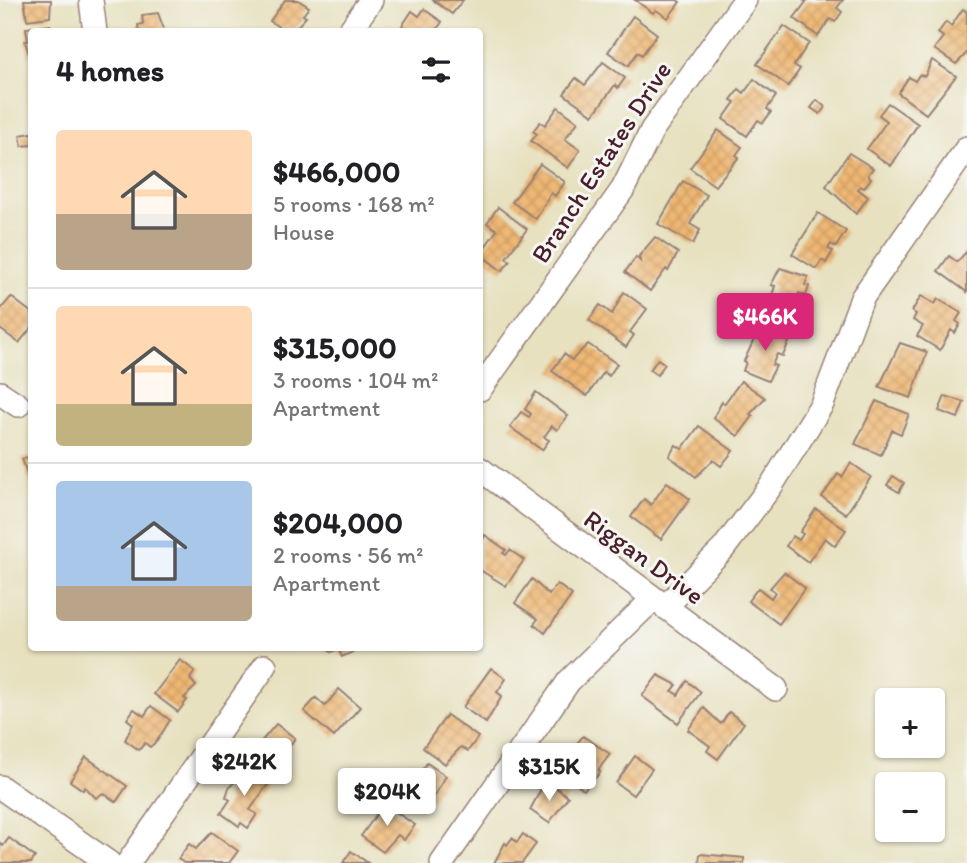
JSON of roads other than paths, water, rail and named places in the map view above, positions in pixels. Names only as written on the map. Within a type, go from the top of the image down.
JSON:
[{"type":"street","points":[[91,0],[94,28]]},
{"type":"street","points":[[352,28],[371,0]]},
{"type":"street","name":"Branch Estates Drive","points":[[483,385],[623,189],[658,120],[745,0]]},
{"type":"street","points":[[442,863],[569,681],[723,549],[779,475],[822,404],[862,298],[967,148]]},
{"type":"street","name":"Riggan Drive","points":[[483,472],[776,689]]},
{"type":"street","points":[[128,863],[265,666]]},
{"type":"street","points":[[0,787],[109,863]]}]
